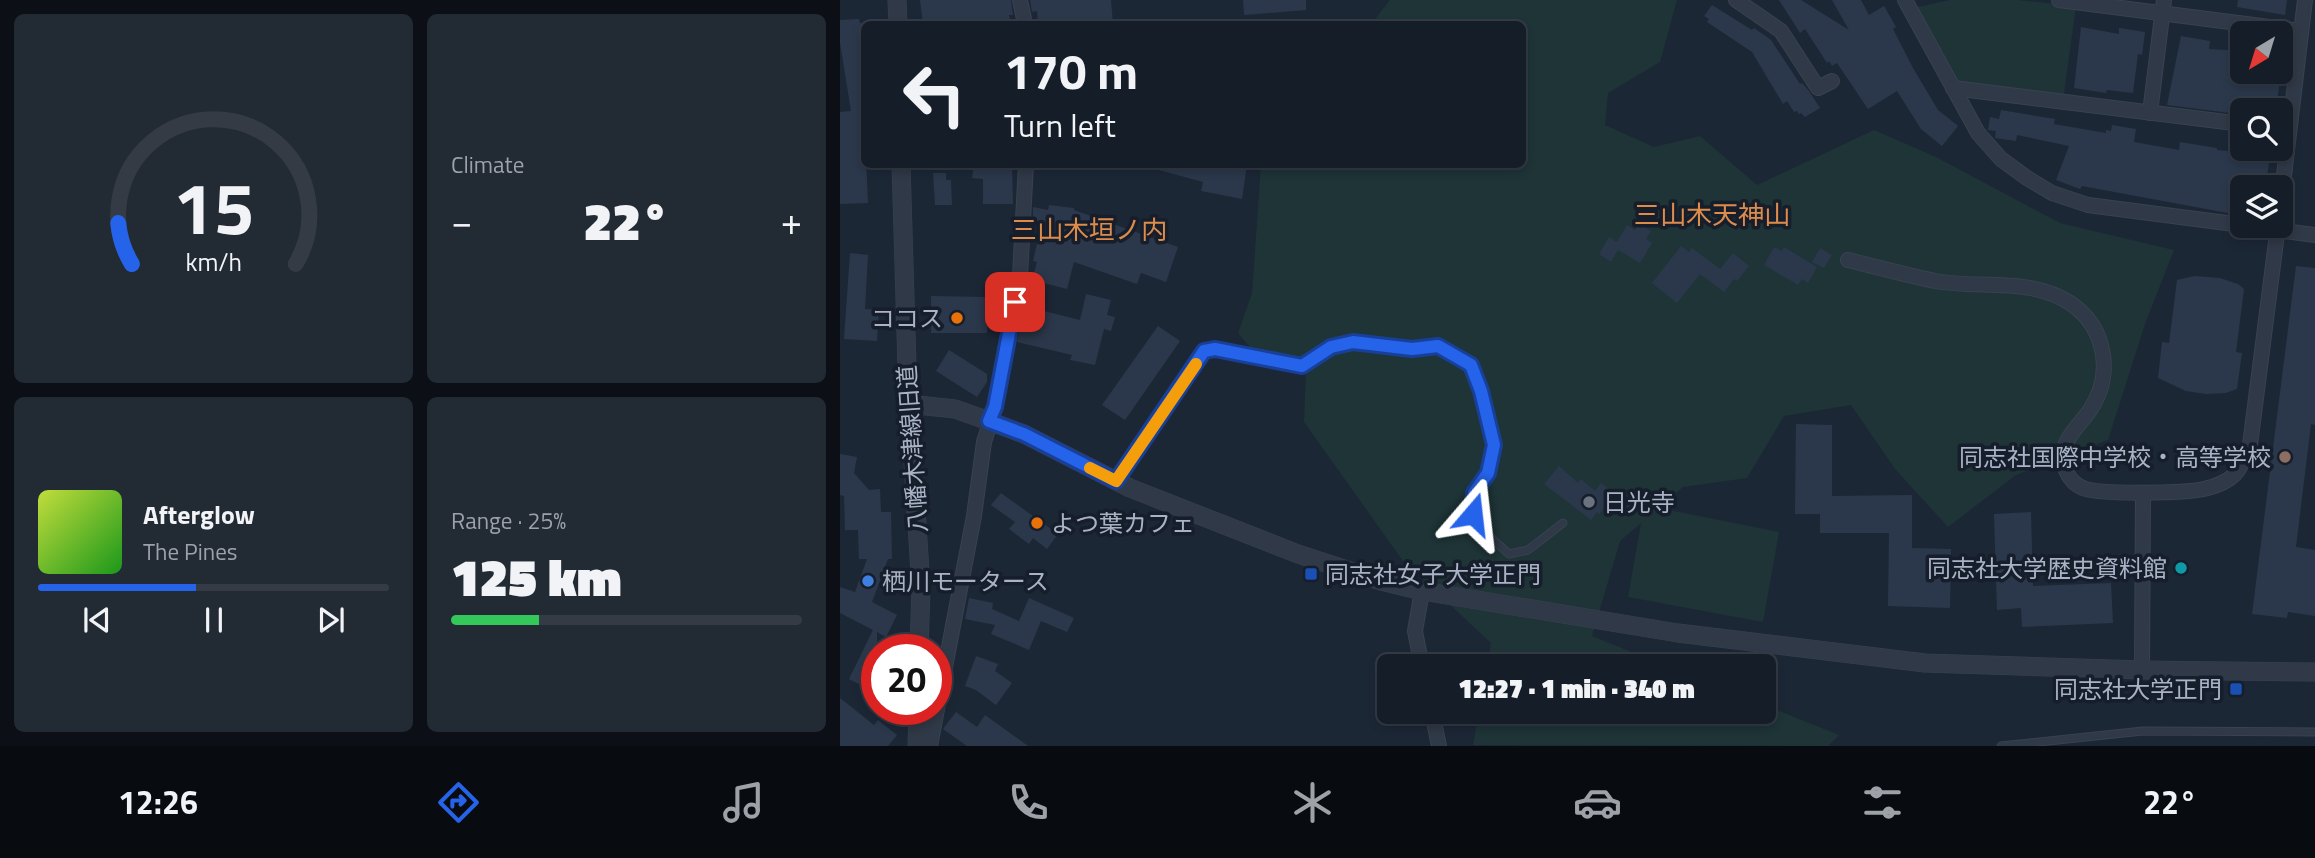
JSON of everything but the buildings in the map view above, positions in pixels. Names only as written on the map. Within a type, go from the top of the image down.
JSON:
[{"type":"street","points":[[1020,0],[1024,21]]},
{"type":"street","points":[[1736,0],[1781,31],[1818,88],[1832,81]]},
{"type":"street","points":[[1923,0],[1906,2],[1978,133],[2001,159],[2026,178],[2052,193],[2088,205],[2230,223]]},
{"type":"street","points":[[2059,0],[2163,6],[2301,31]]},
{"type":"street","points":[[2290,98],[2305,0]]},
{"type":"street","points":[[897,2],[898,21]]},
{"type":"street","points":[[2150,113],[2163,6]]},
{"type":"street","points":[[1954,88],[2230,123]]},
{"type":"street","name":"八幡木津線旧道","points":[[901,168],[908,404],[921,588],[919,634]]},
{"type":"street","points":[[930,746],[974,516],[984,442],[995,407],[1020,276],[1026,168]]},
{"type":"street","points":[[2293,231],[2315,235]]},
{"type":"street","points":[[1848,260],[1938,281],[2047,291],[2071,304],[2094,327],[2104,352],[2104,379],[2092,407],[2064,446],[2063,461],[2069,479],[2084,489],[2143,493],[2203,489],[2230,480],[2243,466],[2250,444],[2277,238]]},
{"type":"street","points":[[1116,481],[1204,351],[1215,349],[1302,366]]},
{"type":"street","points":[[908,404],[955,409],[989,421],[1024,434],[1116,481],[1298,554],[1381,581],[1422,591],[1678,633],[1925,663],[2315,672]]},
{"type":"street","points":[[2142,670],[2143,493]]},
{"type":"street","points":[[1419,654],[1415,631],[1422,591]]},
{"type":"street","points":[[1434,724],[1439,746]]},
{"type":"street","points":[[917,746],[918,725]]},
{"type":"lane","points":[[1302,366],[1331,347],[1353,342],[1412,349],[1438,346],[1471,365],[1481,391],[1494,445],[1488,473],[1474,493],[1473,514],[1487,534],[1510,554],[1528,550],[1563,523]]},
{"type":"lane","points":[[2001,746],[2143,730],[2315,732]]},
{"type":"green space","points":[[1390,0],[1677,0],[1660,62],[1608,93],[1605,125],[1654,147],[1700,136],[1757,185],[1874,130],[1936,157],[2060,223],[2174,250],[2145,324],[2108,440],[2016,475],[1948,527],[1895,469],[1851,405],[1784,416],[1747,478],[1683,487],[1659,508],[1779,532],[1763,622],[1628,597],[1641,523],[1620,541],[1592,636],[1636,654],[1489,654],[1491,643],[1403,561],[1304,422],[1306,369],[1250,347],[1238,333],[1252,293],[1261,168],[1526,168],[1526,21],[1373,21]]},
{"type":"green space","points":[[1950,0],[2018,0],[2076,6],[2063,101],[1955,87],[1913,8]]},
{"type":"green space","points":[[1776,710],[1839,735],[1828,746],[1473,745],[1477,724],[1776,724]]},
{"type":"slow traffic","points":[[1090,468],[1116,481],[1196,364]]},
{"type":"place","name":"ココス","points":[[957,318]]},
{"type":"place","name":"同志社国際中学校・高等学校","points":[[2285,457]]},
{"type":"place","name":"日光寺","points":[[1589,502]]},
{"type":"place","name":"よつ葉カフェ","points":[[1037,523]]},
{"type":"place","name":"同志社大学歴史資料館","points":[[2181,568]]},
{"type":"place","name":"同志社女子大学正門","points":[[1311,574]]},
{"type":"place","name":"栖川モータース","points":[[868,581]]},
{"type":"place","name":"同志社大学正門","points":[[2236,689]]},
{"type":"district","name":"三山木天神山","points":[[1712,214]]},
{"type":"district","name":"三山木垣ノ内","points":[[1089,229]]},
{"type":"route","points":[[1015,302],[995,407],[989,421],[1024,434],[1116,481],[1204,351],[1215,349],[1302,366],[1331,347],[1353,342],[1412,349],[1438,346],[1471,365],[1481,391],[1494,445],[1488,473],[1474,493],[1473,514]]}]
